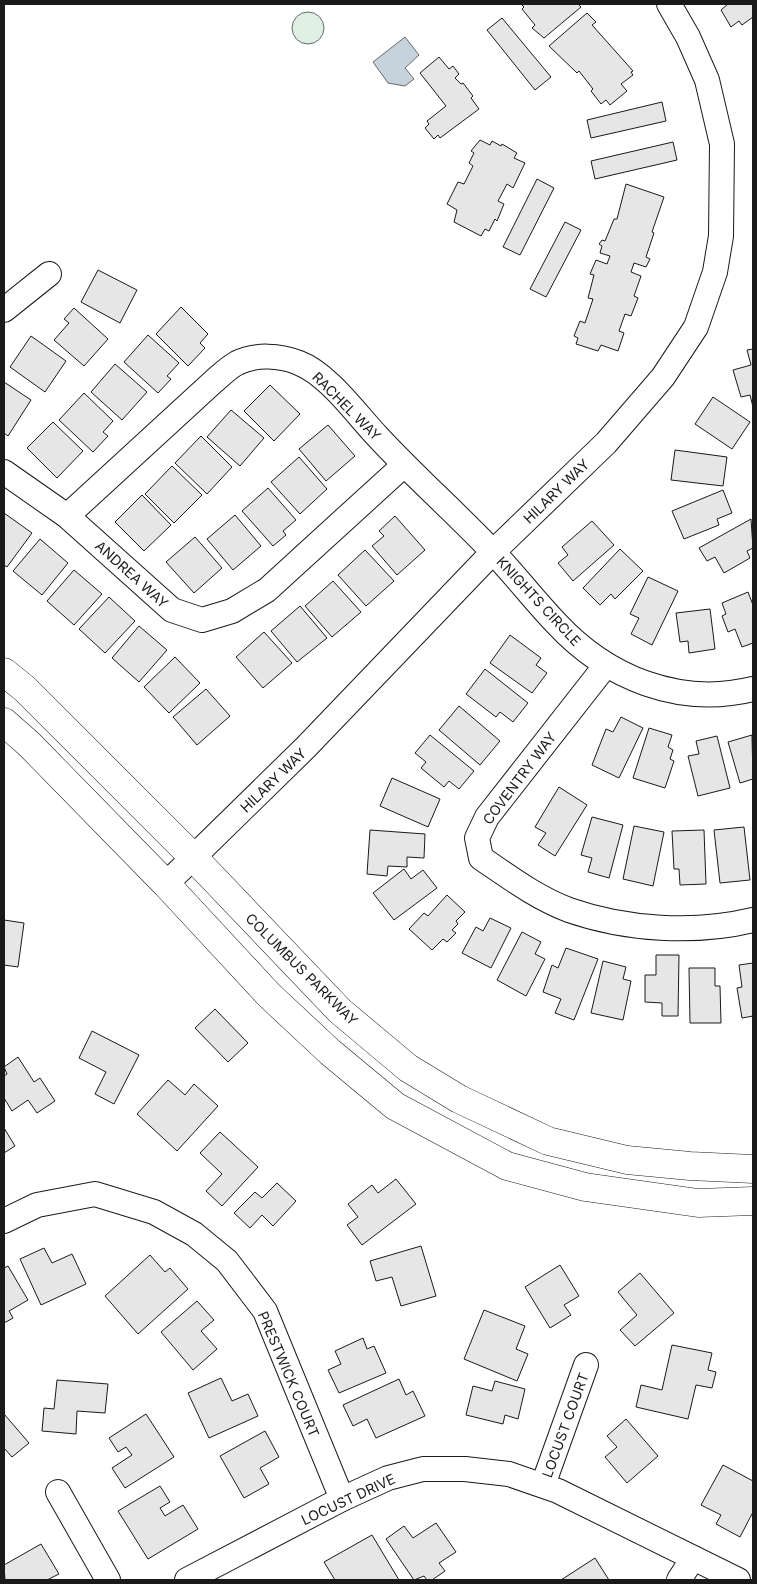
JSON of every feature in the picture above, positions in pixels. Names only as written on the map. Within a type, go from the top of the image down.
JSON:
[{"type":"main road","name":"COLUMBUS PARKWAY","points":[[4,672],[25,689],[194,857],[340,1011],[408,1068],[458,1099],[548,1141],[618,1158],[690,1166],[753,1169]]},
{"type":"main road","points":[[4,722],[29,744],[166,884],[269,995],[330,1052],[396,1106],[444,1134],[507,1166],[585,1187],[698,1203],[753,1201]]},
{"type":"street","name":"HILARY WAY","points":[[166,884],[306,747],[493,552],[606,443],[663,376],[696,327],[715,272],[721,236],[722,144],[708,80],[688,37],[669,4]]},
{"type":"street","points":[[4,310],[49,274]]},
{"type":"street","name":"RACHEL WAY","points":[[67,516],[236,363],[254,357],[288,359],[301,363],[319,374],[404,465],[493,552]]},
{"type":"street","name":"ANDREA WAY","points":[[4,472],[67,516],[172,610],[202,620],[232,611],[266,590],[404,465]]},
{"type":"street","name":"KNIGHTS CIRCLE","points":[[493,552],[557,624],[606,665],[639,683],[668,691],[703,695],[730,694],[753,689]]},
{"type":"street","name":"COVENTRY WAY","points":[[606,665],[488,817],[477,838],[480,858],[526,889],[568,910],[611,921],[658,927],[704,927],[753,920]]},
{"type":"street","name":"PRESTWICK COURT","points":[[4,1221],[37,1205],[95,1194],[154,1212],[194,1234],[227,1261],[265,1311],[342,1499]]},
{"type":"street","name":"LOCUST COURT","points":[[543,1485],[586,1365]]},
{"type":"street","name":"LOCUST DRIVE","points":[[187,1580],[342,1499],[388,1478],[423,1470],[465,1469],[509,1474],[543,1485],[738,1580]]},
{"type":"street","points":[[58,1492],[108,1580]]},
{"type":"street","points":[[679,1580],[693,1558]]},
{"type":"green space","points":[[308,12],[314,13],[319,17],[323,22],[323,34],[319,39],[314,43],[308,44],[302,43],[297,39],[293,34],[292,28],[293,22],[297,17],[302,13]]},
{"type":"shaded area","points":[[405,37],[419,55],[405,68],[414,79],[405,86],[388,83],[373,62]]},
{"type":"building","points":[[521,4],[578,4],[581,7],[544,38],[532,28],[535,25],[522,9],[524,7]]},
{"type":"building","points":[[728,4],[753,4],[753,17],[742,25],[739,21],[731,27],[721,10]]},
{"type":"building","points":[[587,13],[596,22],[592,25],[633,71],[631,72],[633,75],[621,84],[627,91],[610,105],[606,100],[601,104],[591,91],[593,89],[579,71],[577,73],[549,46]]},
{"type":"building","points":[[502,18],[551,77],[535,90],[487,30]]},
{"type":"building","points":[[439,57],[449,69],[453,66],[459,74],[455,78],[461,84],[463,83],[473,96],[471,98],[479,109],[440,138],[438,135],[434,139],[425,128],[429,124],[427,121],[446,106],[420,73]]},
{"type":"building","points":[[662,102],[666,121],[591,138],[587,120]]},
{"type":"building","points":[[480,140],[490,145],[492,141],[501,146],[502,144],[517,153],[514,158],[525,163],[513,188],[507,184],[498,201],[504,204],[497,221],[495,219],[489,231],[485,229],[481,236],[454,222],[457,210],[447,204],[458,182],[464,184],[473,166],[469,163],[474,153],[471,151]]},
{"type":"building","points":[[673,142],[677,160],[595,179],[591,161]]},
{"type":"building","points":[[537,179],[554,188],[520,255],[503,247]]},
{"type":"building","points":[[626,184],[664,197],[646,257],[650,259],[646,267],[634,263],[631,272],[641,276],[634,296],[638,298],[631,316],[625,314],[619,331],[624,333],[618,351],[601,345],[598,351],[576,344],[578,338],[574,336],[580,321],[585,323],[593,299],[588,298],[594,275],[590,274],[596,260],[607,264],[610,256],[600,253],[602,246],[599,244],[602,240],[605,241],[614,219],[617,219]]},
{"type":"building","points":[[565,222],[581,230],[546,297],[530,289]]},
{"type":"building","points":[[98,270],[137,290],[120,323],[81,302]]},
{"type":"building","points":[[181,307],[208,334],[200,343],[205,348],[188,366],[156,334]]},
{"type":"building","points":[[74,308],[108,339],[84,366],[54,340],[69,323],[64,319]]},
{"type":"building","points":[[148,335],[179,363],[167,376],[171,379],[158,393],[124,362]]},
{"type":"building","points":[[31,336],[66,361],[45,392],[10,367]]},
{"type":"building","points":[[753,349],[753,407],[750,395],[741,397],[733,370],[751,365],[747,350]]},
{"type":"building","points":[[115,364],[147,392],[122,420],[91,392]]},
{"type":"building","points":[[4,382],[31,400],[8,436],[4,433]]},
{"type":"building","points":[[270,385],[300,414],[274,441],[244,411]]},
{"type":"building","points":[[84,393],[113,421],[103,432],[108,436],[93,452],[59,420]]},
{"type":"building","points":[[713,397],[750,422],[732,449],[695,424]]},
{"type":"building","points":[[231,410],[264,438],[240,466],[207,437]]},
{"type":"building","points":[[53,422],[83,451],[57,478],[27,448]]},
{"type":"building","points":[[328,425],[355,456],[326,481],[299,449]]},
{"type":"building","points":[[201,436],[232,467],[207,494],[175,463]]},
{"type":"building","points":[[675,450],[727,457],[723,486],[671,480]]},
{"type":"building","points":[[299,457],[327,489],[300,514],[271,482]]},
{"type":"building","points":[[172,466],[202,495],[174,523],[145,494]]},
{"type":"building","points":[[268,488],[296,520],[283,531],[286,535],[273,546],[242,511]]},
{"type":"building","points":[[723,490],[732,513],[717,519],[719,525],[684,539],[672,511]]},
{"type":"building","points":[[142,495],[171,525],[144,551],[115,522]]},
{"type":"building","points":[[4,513],[32,533],[7,567],[4,565]]},
{"type":"building","points":[[235,515],[261,546],[233,570],[207,539]]},
{"type":"building","points":[[395,516],[425,550],[397,575],[372,546],[384,536],[379,531]]},
{"type":"building","points":[[751,519],[753,548],[747,551],[750,558],[724,573],[715,557],[707,561],[699,548]]},
{"type":"building","points":[[592,521],[614,545],[573,581],[558,563],[568,555],[562,547]]},
{"type":"building","points":[[195,537],[222,568],[194,593],[166,562]]},
{"type":"building","points":[[40,539],[68,563],[42,595],[13,571]]},
{"type":"building","points":[[620,549],[643,571],[615,599],[611,594],[600,605],[583,588]]},
{"type":"building","points":[[365,550],[394,581],[366,606],[338,575]]},
{"type":"building","points":[[74,570],[102,594],[74,625],[47,601]]},
{"type":"building","points":[[648,577],[678,591],[652,645],[631,634],[639,618],[630,614]]},
{"type":"building","points":[[333,581],[361,612],[332,637],[305,606]]},
{"type":"building","points":[[748,592],[753,605],[753,643],[742,647],[735,629],[728,632],[722,616],[726,614],[722,603]]},
{"type":"building","points":[[109,597],[135,621],[105,653],[79,629]]},
{"type":"building","points":[[300,606],[327,638],[297,662],[271,631]]},
{"type":"building","points":[[710,609],[715,649],[689,653],[688,641],[680,642],[676,613]]},
{"type":"building","points":[[139,626],[167,650],[139,682],[112,658]]},
{"type":"building","points":[[264,632],[292,663],[263,688],[236,657]]},
{"type":"building","points":[[510,635],[541,658],[536,665],[547,673],[532,693],[490,663]]},
{"type":"building","points":[[175,657],[200,683],[169,713],[144,687]]},
{"type":"building","points":[[485,669],[528,703],[513,722],[500,712],[496,717],[466,694]]},
{"type":"building","points":[[206,689],[230,716],[197,745],[173,717]]},
{"type":"building","points":[[459,706],[500,741],[480,765],[439,730]]},
{"type":"building","points":[[621,717],[643,728],[619,778],[592,765],[606,729],[613,732]]},
{"type":"building","points":[[649,728],[672,735],[668,747],[673,750],[670,759],[674,761],[665,788],[633,778]]},
{"type":"building","points":[[430,735],[474,771],[459,789],[449,781],[444,787],[421,768],[426,762],[415,753]]},
{"type":"building","points":[[752,735],[753,779],[740,783],[728,742]]},
{"type":"building","points":[[717,736],[730,788],[698,796],[688,756],[699,754],[696,741]]},
{"type":"building","points":[[392,778],[440,799],[428,827],[380,806]]},
{"type":"building","points":[[559,787],[587,805],[555,856],[538,845],[546,833],[535,827]]},
{"type":"building","points":[[592,817],[623,825],[609,878],[588,872],[592,858],[581,855]]},
{"type":"building","points":[[634,826],[664,832],[653,886],[623,879]]},
{"type":"building","points":[[744,827],[750,880],[720,883],[714,830]]},
{"type":"building","points":[[370,830],[425,834],[424,858],[407,857],[407,867],[388,866],[387,876],[367,874]]},
{"type":"building","points":[[704,830],[706,884],[680,885],[679,869],[674,869],[672,831]]},
{"type":"building","points":[[404,869],[411,879],[423,870],[437,888],[394,920],[373,893]]},
{"type":"building","points":[[447,895],[465,912],[456,921],[458,924],[452,930],[456,933],[447,942],[443,939],[432,950],[409,929],[424,913],[428,916]]},
{"type":"building","points":[[490,918],[511,928],[491,968],[462,953],[476,927],[483,931]]},
{"type":"building","points":[[4,920],[24,923],[18,967],[4,965]]},
{"type":"building","points":[[522,932],[541,942],[535,954],[545,959],[526,996],[497,980]]},
{"type":"building","points":[[566,948],[598,959],[574,1020],[555,1013],[561,999],[543,992],[552,965],[558,968]]},
{"type":"building","points":[[656,955],[679,955],[678,1016],[662,1016],[662,1003],[645,1002],[645,975],[656,975]]},
{"type":"building","points":[[603,961],[626,967],[623,979],[631,981],[623,1020],[591,1013]]},
{"type":"building","points":[[753,963],[753,1016],[742,1018],[737,988],[742,987],[739,965]]},
{"type":"building","points":[[689,968],[715,968],[715,986],[720,986],[721,1023],[690,1023]]},
{"type":"building","points":[[215,1009],[248,1043],[228,1062],[195,1028]]},
{"type":"building","points":[[92,1031],[139,1055],[114,1104],[95,1094],[106,1072],[79,1058]]},
{"type":"building","points":[[18,1057],[34,1082],[40,1078],[55,1101],[37,1113],[28,1100],[12,1111],[4,1098],[4,1076],[7,1074],[4,1067]]},
{"type":"building","points":[[168,1080],[185,1095],[194,1084],[218,1106],[177,1151],[137,1114]]},
{"type":"building","points":[[4,1128],[15,1146],[4,1153]]},
{"type":"building","points":[[220,1132],[258,1167],[222,1206],[206,1191],[222,1174],[200,1153]]},
{"type":"building","points":[[396,1179],[416,1204],[362,1245],[347,1225],[358,1217],[348,1204],[372,1185],[378,1193]]},
{"type":"building","points":[[277,1183],[296,1201],[273,1226],[262,1215],[250,1228],[234,1213],[255,1192],[262,1198]]},
{"type":"building","points":[[421,1246],[436,1296],[401,1306],[392,1277],[376,1281],[370,1261]]},
{"type":"building","points":[[44,1248],[52,1263],[72,1254],[86,1284],[41,1305],[20,1259]]},
{"type":"building","points":[[150,1255],[165,1272],[170,1268],[188,1289],[138,1334],[105,1296]]},
{"type":"building","points":[[560,1265],[579,1296],[564,1305],[571,1315],[550,1328],[525,1287]]},
{"type":"building","points":[[8,1266],[28,1300],[9,1311],[13,1318],[4,1323],[4,1268]]},
{"type":"building","points":[[640,1273],[674,1313],[635,1346],[620,1330],[637,1315],[618,1292]]},
{"type":"building","points":[[197,1301],[214,1320],[201,1331],[217,1349],[193,1370],[161,1332]]},
{"type":"building","points":[[484,1310],[525,1326],[516,1349],[528,1354],[517,1381],[464,1359]]},
{"type":"building","points":[[363,1338],[367,1349],[374,1346],[386,1373],[339,1393],[328,1370],[341,1364],[335,1351]]},
{"type":"building","points":[[672,1345],[712,1353],[708,1370],[716,1372],[712,1388],[696,1385],[688,1419],[636,1407],[641,1385],[662,1390]]},
{"type":"building","points":[[221,1378],[232,1401],[248,1394],[258,1416],[209,1438],[188,1393]]},
{"type":"building","points":[[399,1379],[406,1395],[413,1391],[425,1416],[376,1438],[367,1419],[353,1426],[343,1405]]},
{"type":"building","points":[[57,1380],[108,1384],[105,1413],[77,1411],[76,1434],[42,1431],[44,1408],[54,1409]]},
{"type":"building","points":[[495,1381],[525,1389],[518,1419],[505,1415],[503,1424],[466,1415],[473,1386],[492,1391]]},
{"type":"building","points":[[4,1414],[29,1443],[12,1457],[4,1448]]},
{"type":"building","points":[[146,1414],[174,1457],[125,1488],[112,1468],[132,1455],[126,1447],[118,1452],[109,1438]]},
{"type":"building","points":[[626,1419],[658,1456],[627,1483],[605,1457],[617,1447],[607,1436]]},
{"type":"building","points":[[265,1431],[279,1457],[260,1468],[269,1484],[244,1498],[220,1456]]},
{"type":"building","points":[[723,1465],[753,1481],[753,1512],[740,1537],[716,1524],[721,1515],[701,1505]]},
{"type":"building","points":[[160,1486],[170,1502],[160,1508],[165,1516],[183,1505],[198,1529],[148,1559],[118,1511]]},
{"type":"building","points":[[436,1523],[456,1552],[439,1563],[445,1571],[432,1580],[427,1580],[424,1576],[414,1580],[386,1539],[404,1526],[413,1538]]},
{"type":"building","points":[[372,1535],[399,1580],[335,1580],[324,1562]]},
{"type":"building","points":[[41,1544],[59,1574],[47,1580],[5,1580],[4,1565]]},
{"type":"building","points":[[595,1558],[609,1580],[561,1580]]}]
